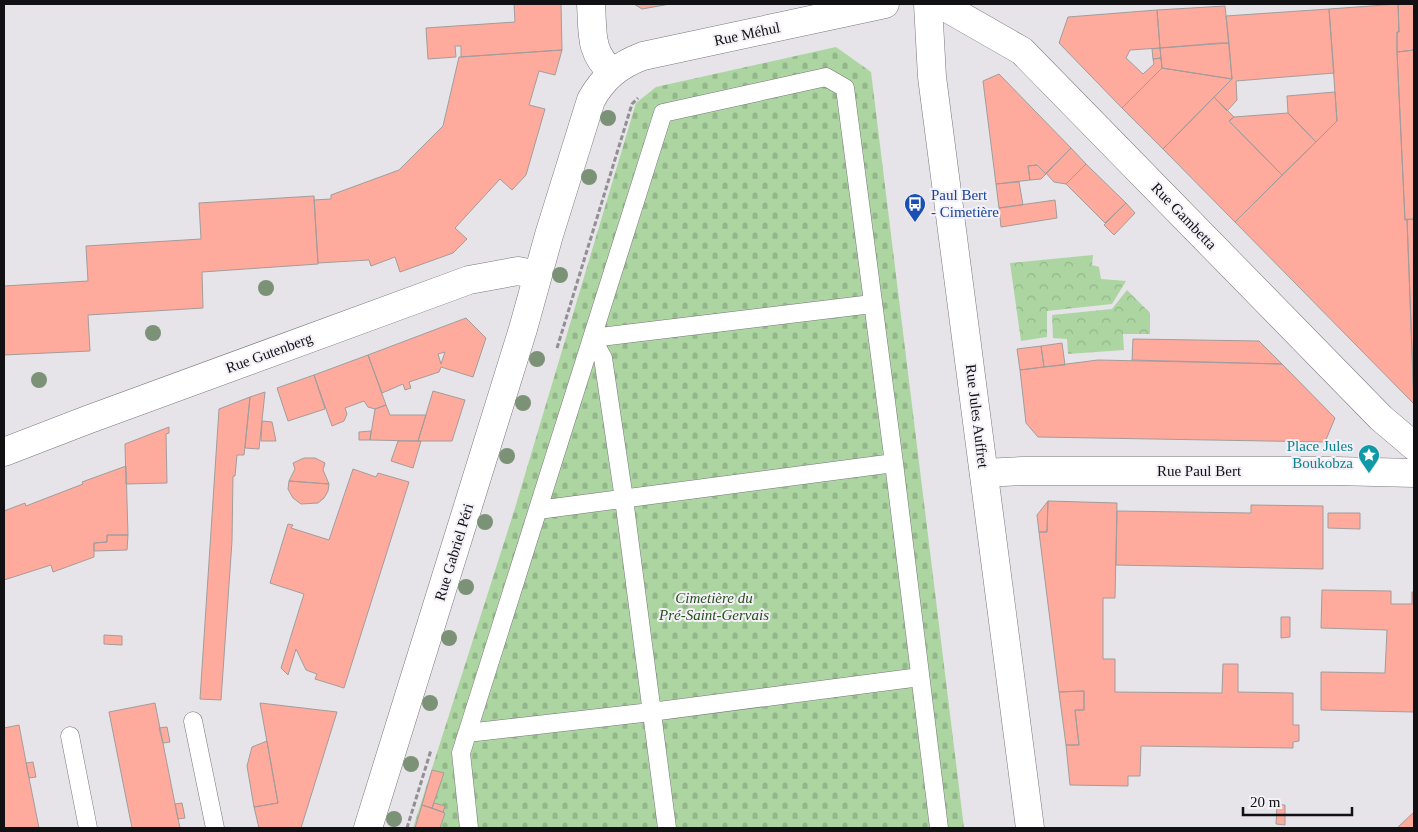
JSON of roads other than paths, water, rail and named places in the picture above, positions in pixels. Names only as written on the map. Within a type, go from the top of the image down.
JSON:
[{"type":"street","points":[[591,4],[594,45],[598,57],[612,72]]},
{"type":"street","name":"Rue Méhul","points":[[612,72],[630,61],[648,54],[885,4]]},
{"type":"street","name":"Rue Jules Auffret","points":[[928,4],[933,86],[1030,828]]},
{"type":"street","name":"Rue Gambetta","points":[[940,4],[1022,51],[1381,418],[1414,446]]},
{"type":"street","name":"Rue Gabriel Péri","points":[[368,828],[523,329],[537,275],[591,100],[598,88],[612,72]]},
{"type":"street","name":"Rue Gutenberg","points":[[4,452],[469,280],[518,272],[537,275]]},
{"type":"street","name":"Rue Paul Bert","points":[[984,473],[1022,471],[1335,471],[1414,473]]},
{"type":"lane","points":[[469,828],[461,753],[663,113],[826,77],[845,88],[939,828]]},
{"type":"lane","points":[[592,338],[872,304]]},
{"type":"lane","points":[[592,338],[603,358],[624,499],[667,828]]},
{"type":"lane","points":[[538,510],[894,463]]},
{"type":"lane","points":[[467,733],[651,712],[920,677]]},
{"type":"lane","points":[[192,721],[215,828]]},
{"type":"lane","points":[[70,736],[88,828]]},
{"type":"place","name":"Paul Bert - Cimetière","points":[[915,223]]},
{"type":"place","name":"Place Jules Boukobza","points":[[1369,474]]},
{"type":"park label","name":"Cimetière du Pré-Saint-Gervais","points":[[714,606]]}]
